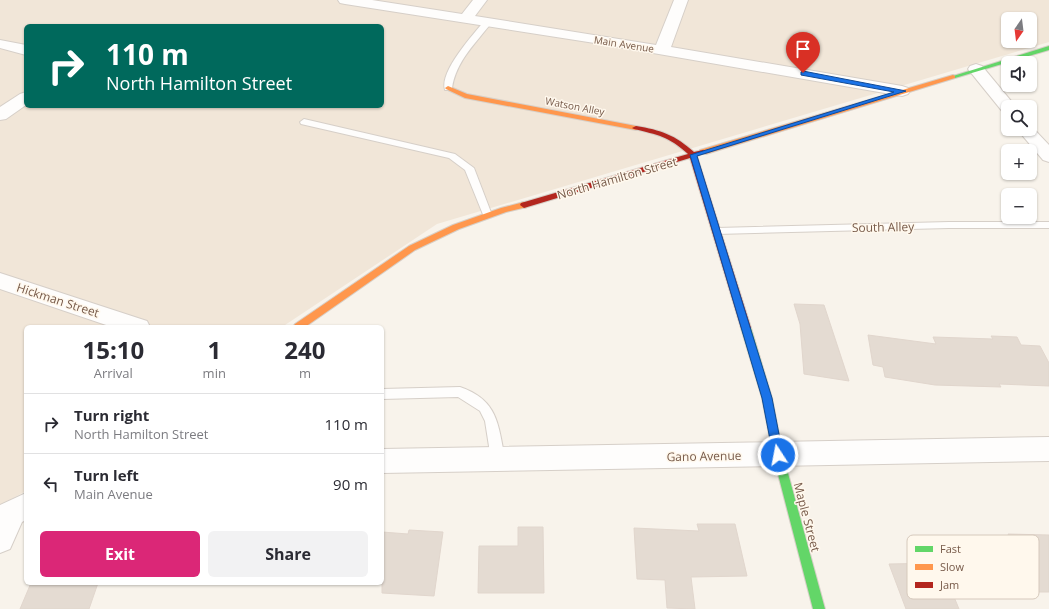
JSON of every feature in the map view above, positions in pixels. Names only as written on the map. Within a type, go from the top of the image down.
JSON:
[{"type":"street","name":"Main Avenue","points":[[345,0],[662,50],[902,91]]},
{"type":"street","points":[[465,19],[480,0]]},
{"type":"street","points":[[662,50],[681,0]]},
{"type":"street","points":[[0,44],[24,50]]},
{"type":"street","name":"North Hamilton Street","points":[[301,325],[412,248],[456,227],[487,215],[1049,48]]},
{"type":"street","points":[[976,69],[1002,100]]},
{"type":"street","name":"Watson Alley","points":[[448,88],[465,96],[664,133],[678,141],[693,155]]},
{"type":"street","points":[[0,115],[24,98]]},
{"type":"street","points":[[1032,136],[1049,156]]},
{"type":"street","name":"Maple Street","points":[[693,155],[767,398],[778,455],[819,609]]},
{"type":"street","name":"Hickman Street","points":[[0,281],[133,325]]},
{"type":"street","name":"Gano Avenue","points":[[384,461],[1049,449]]},
{"type":"street","points":[[0,539],[13,512]]},
{"type":"lane","points":[[448,88],[448,81],[456,65],[488,22]]},
{"type":"lane","points":[[304,122],[452,156],[469,168],[487,215]]},
{"type":"lane","name":"South Alley","points":[[717,231],[949,225],[1049,225]]},
{"type":"lane","points":[[384,394],[460,392],[484,407],[491,420],[498,459]]},
{"type":"shaded area","points":[[0,0],[1049,0],[1049,42],[1037,46],[1037,12],[1001,12],[1001,48],[1029,48],[437,224],[285,325],[24,325],[24,492],[0,505]]},
{"type":"building","points":[[794,304],[824,305],[849,381],[804,374],[800,324]]},
{"type":"building","points":[[868,335],[936,344],[933,337],[993,339],[991,336],[1017,337],[1021,345],[1040,346],[1049,363],[1049,386],[999,384],[1001,387],[935,385],[885,377],[883,367],[873,365]]},
{"type":"building","points":[[697,524],[735,524],[747,576],[691,577],[695,609],[667,608],[665,580],[637,579],[634,528],[699,531]]},
{"type":"building","points":[[518,527],[543,527],[544,593],[478,593],[479,546],[518,546]]},
{"type":"building","points":[[409,530],[443,532],[434,596],[382,593],[382,585],[384,585],[384,532],[408,534]]},
{"type":"building","points":[[1008,534],[1049,535],[1049,592],[1039,592],[1039,535]]},
{"type":"building","points":[[889,564],[907,564],[907,599],[955,599],[959,609],[906,609]]},
{"type":"building","points":[[30,585],[97,585],[89,609],[20,609]]},
{"type":"traffic: fast","points":[[953,77],[1049,48]]},
{"type":"traffic: fast","points":[[746,328],[767,398],[778,455],[819,609]]},
{"type":"traffic: slow","points":[[703,152],[953,77]]},
{"type":"traffic: slow","points":[[448,88],[465,96],[636,128]]},
{"type":"traffic: slow","points":[[301,325],[412,248],[456,227],[504,210],[524,205]]},
{"type":"traffic: jam","points":[[636,128],[661,133],[679,143],[693,155],[746,328]]},
{"type":"traffic: jam","points":[[524,205],[703,152]]},
{"type":"route","points":[[778,455],[767,398],[722,246],[693,155],[902,91],[803,73]]}]
